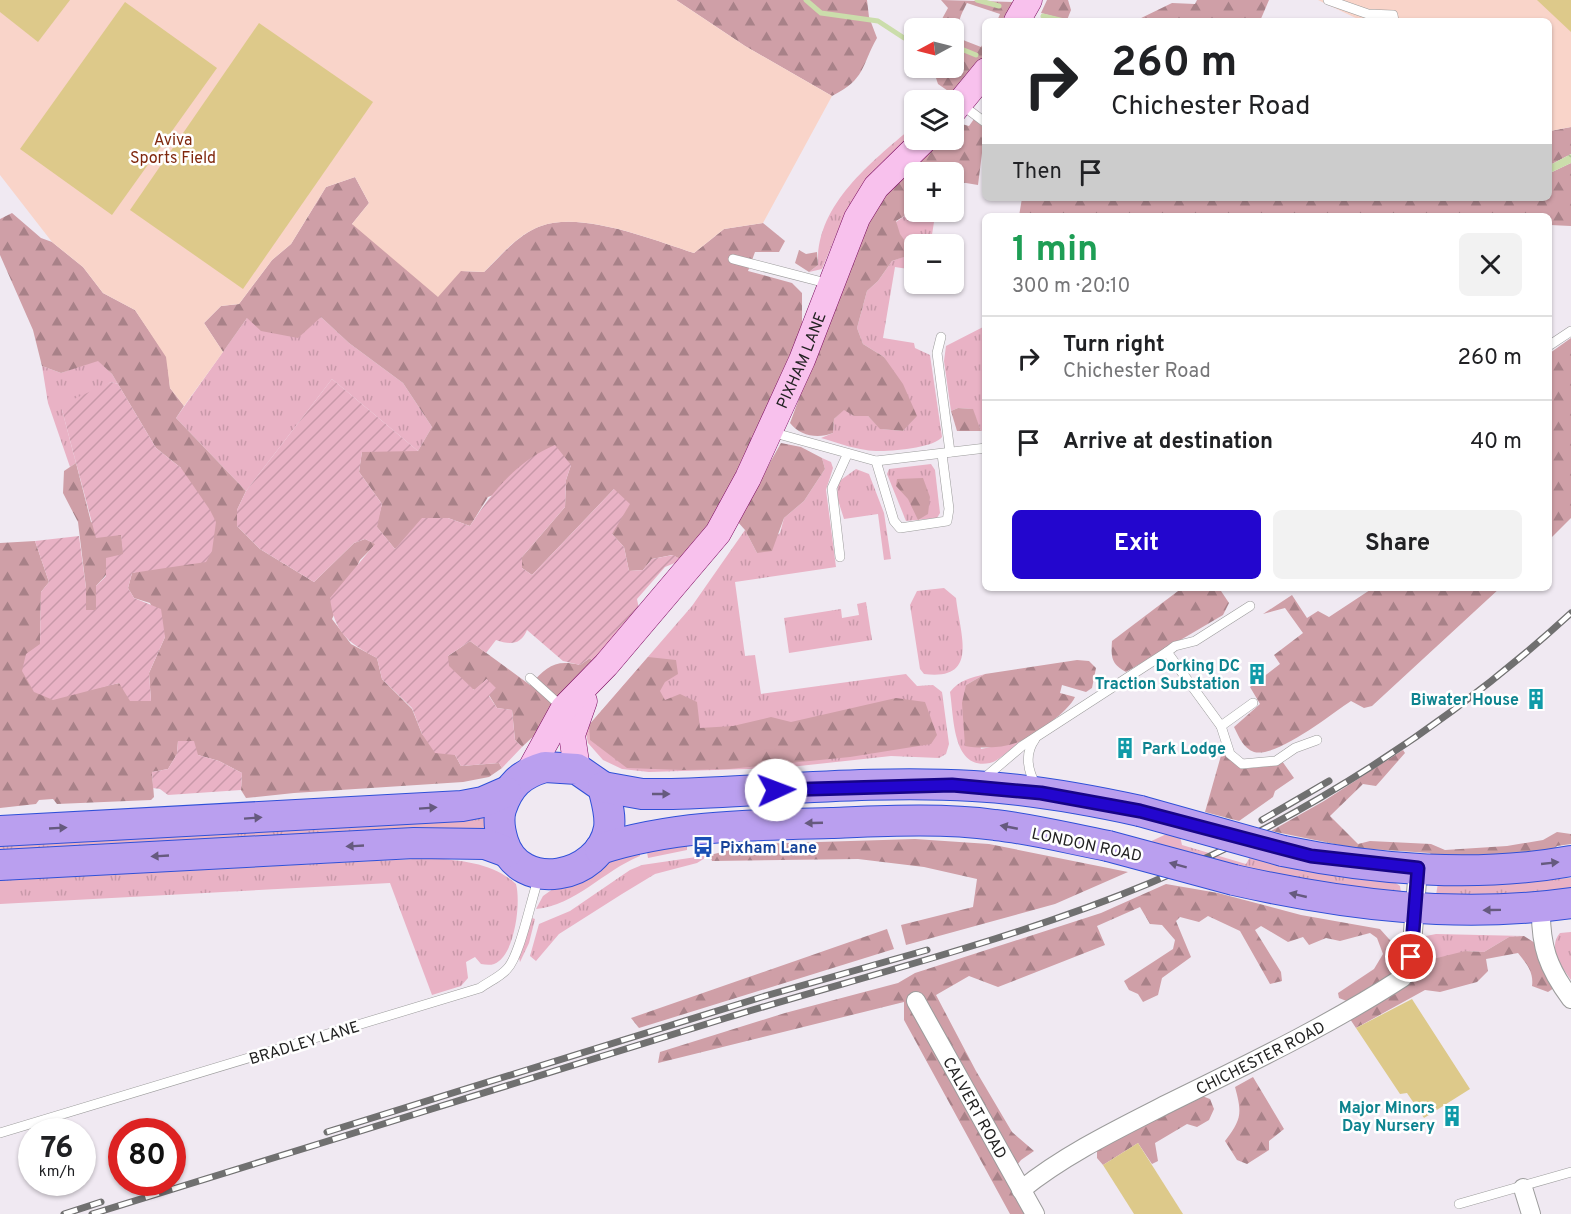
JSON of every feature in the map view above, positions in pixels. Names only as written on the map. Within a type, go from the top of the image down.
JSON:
[{"type":"highway","points":[[0,831],[462,806],[483,802],[506,792],[529,772],[545,767],[577,769],[603,787],[642,794],[898,786],[974,786],[1041,793],[1140,811],[1283,850],[1353,863],[1418,868],[1518,867],[1571,861]]},
{"type":"highway","points":[[0,865],[423,843],[485,844],[507,852],[540,875],[554,876],[589,862],[600,849],[609,829],[609,808],[603,787]]},
{"type":"highway","points":[[506,792],[500,814],[501,831],[507,852]]},
{"type":"highway","name":"LONDON ROAD","points":[[600,849],[643,836],[775,824],[894,821],[995,825],[1108,846],[1234,880],[1310,897],[1415,909],[1541,907],[1571,903]]},
{"type":"main road","points":[[964,98],[982,76]]},
{"type":"main road","name":"PIXHAM LANE","points":[[529,772],[564,708],[606,666],[717,533],[748,478],[802,360],[857,218],[876,187],[914,150]]},
{"type":"main road","name":"PIXHAM LANE","points":[[577,769],[572,735],[576,718],[606,666]]},
{"type":"street","name":"CHICHESTER ROAD","points":[[1021,1190],[1041,1174],[1134,1122],[1268,1053],[1402,978],[1409,968],[1411,957],[1418,868]]},
{"type":"street","points":[[1541,907],[1543,947],[1551,967],[1571,999]]},
{"type":"street","name":"CALVERT ROAD","points":[[916,1001],[1035,1214]]},
{"type":"street","points":[[1523,1188],[1531,1214]]},
{"type":"lane","points":[[1328,0],[1368,14],[1393,15],[1394,18]]},
{"type":"lane","points":[[964,110],[982,121]]},
{"type":"lane","points":[[733,259],[830,284]]},
{"type":"lane","points":[[1552,344],[1571,331]]},
{"type":"lane","points":[[876,461],[894,521],[900,528],[947,522],[950,509],[937,353],[941,337]]},
{"type":"lane","points":[[770,432],[847,455],[876,461],[982,448]]},
{"type":"lane","points":[[840,557],[831,488],[847,455]]},
{"type":"lane","points":[[974,786],[1036,737],[1175,646],[1195,641],[1250,606]]},
{"type":"lane","points":[[1167,652],[1221,726],[1230,754],[1242,764],[1276,761],[1295,748],[1317,740]]},
{"type":"lane","points":[[530,678],[564,708]]},
{"type":"lane","points":[[1221,726],[1253,703]]},
{"type":"lane","points":[[1036,737],[1030,746],[1028,760],[1030,772],[1041,793]]},
{"type":"lane","name":"BRADLEY LANE","points":[[0,1133],[480,988],[508,969],[519,946],[540,875]]},
{"type":"lane","points":[[1460,1204],[1523,1188],[1571,1172]]},
{"type":"green space","name":"Aviva Sports Field","points":[[0,0],[676,0],[745,46],[832,96],[763,223],[724,229],[694,253],[618,229],[577,222],[558,222],[541,226],[525,234],[484,272],[461,271],[438,297],[352,224],[369,203],[355,177],[326,187],[291,244],[272,260],[239,304],[221,306],[204,323],[223,352],[184,406],[170,388],[166,357],[135,310],[103,293],[83,267],[52,242],[0,175]]},
{"type":"green space","points":[[0,0],[70,0],[38,42],[0,12]]},
{"type":"green space","points":[[676,0],[867,0],[869,17],[877,38],[857,78],[832,96],[745,46]]},
{"type":"green space","points":[[941,0],[1013,2],[1007,18],[998,18],[1000,14],[967,3],[960,18],[942,18],[948,8]]},
{"type":"green space","points":[[1047,0],[1068,0],[1071,10],[1068,18],[1041,13]]},
{"type":"green space","points":[[1197,0],[1269,0],[1261,18],[1141,18],[1172,3],[1195,4]]},
{"type":"green space","points":[[1318,0],[1571,0],[1571,127],[1552,131],[1552,18],[1356,18]]},
{"type":"green space","points":[[1537,0],[1571,0],[1571,32]]},
{"type":"green space","points":[[125,2],[217,68],[112,215],[20,149]]},
{"type":"green space","points":[[259,23],[373,102],[243,289],[130,210]]},
{"type":"green space","points":[[964,40],[981,47],[982,45],[982,60],[958,90],[947,90],[938,84],[936,78],[964,78]]},
{"type":"green space","points":[[974,119],[982,126],[982,153],[978,185],[964,183],[964,162],[919,162],[931,150],[964,150],[964,125],[969,126]]},
{"type":"green space","points":[[1571,127],[1571,154],[1552,164],[1552,131]]},
{"type":"green space","points":[[904,134],[904,144],[872,172],[841,223],[822,269],[809,272],[818,265],[820,243],[826,222],[837,203],[850,185]]},
{"type":"green space","points":[[1571,163],[1571,226],[1552,225],[1552,213],[1020,213],[1022,201],[1552,201],[1552,172]]},
{"type":"green space","points":[[355,177],[369,203],[352,224],[461,271],[484,272],[525,234],[541,226],[558,222],[576,222],[618,229],[694,253],[724,229],[763,223],[785,241],[779,252],[755,252],[748,271],[792,283],[802,293],[802,327],[773,410],[704,536],[682,560],[672,555],[652,559],[643,570],[629,571],[624,547],[612,534],[614,489],[532,575],[522,568],[522,557],[565,507],[566,480],[571,465],[488,497],[470,526],[448,518],[395,549],[376,526],[382,504],[359,472],[362,451],[418,451],[432,427],[403,383],[349,343],[321,317],[298,338],[261,331],[247,318],[223,352],[204,323],[221,306],[239,304],[272,260],[291,244],[326,187]]},
{"type":"green space","points":[[904,177],[904,216],[896,221],[904,240],[904,257],[892,261],[878,281],[867,291],[857,328],[863,344],[884,357],[903,384],[917,416],[903,431],[880,429],[868,416],[854,416],[844,410],[834,419],[833,433],[810,435],[799,431],[790,423],[862,229],[881,200]]},
{"type":"green space","points":[[12,213],[41,238],[52,242],[83,267],[103,293],[135,310],[167,357],[170,388],[184,406],[176,418],[246,491],[237,510],[237,526],[260,549],[314,582],[354,543],[365,539],[376,544],[360,560],[332,619],[351,644],[377,658],[382,679],[412,709],[422,734],[455,755],[461,766],[499,763],[502,768],[489,777],[463,782],[246,798],[241,790],[242,773],[219,761],[198,755],[178,741],[177,754],[168,769],[152,772],[154,797],[151,800],[57,804],[53,799],[39,800],[36,804],[0,808],[0,543],[35,541],[49,582],[41,592],[40,644],[97,688],[119,683],[151,701],[149,673],[165,637],[150,603],[134,598],[128,588],[132,573],[140,571],[181,468],[156,448],[112,374],[98,361],[61,373],[42,366],[33,330],[0,255],[0,219]]},
{"type":"green space","points":[[904,216],[904,222],[934,222],[932,234],[904,234],[904,268],[895,267],[883,338],[914,343],[915,348],[930,355],[942,437],[928,445],[873,451],[821,438],[833,433],[834,419],[844,409],[854,416],[868,416],[881,429],[903,431],[916,416],[884,357],[863,344],[857,328],[867,291],[878,281],[892,261],[903,257],[896,222]]},
{"type":"green space","points":[[799,250],[806,254],[817,252],[818,265],[809,272],[795,263]]},
{"type":"green space","points":[[321,317],[349,343],[403,383],[432,427],[418,451],[332,379],[246,491],[176,418],[247,318]]},
{"type":"green space","points":[[982,328],[982,431],[972,409],[958,408],[951,411],[944,361],[946,346]]},
{"type":"green space","points":[[1571,338],[1571,518],[1552,537],[1552,352]]},
{"type":"green space","points":[[98,360],[118,384],[111,382],[62,410],[76,463],[70,467],[48,403],[42,366],[61,373]]},
{"type":"green space","points":[[332,379],[418,451],[362,452],[359,472],[382,504],[377,527],[395,549],[422,518],[448,518],[470,526],[506,479],[529,459],[555,445],[571,465],[566,480],[565,507],[522,557],[522,568],[532,575],[614,489],[630,504],[612,534],[624,547],[629,571],[643,570],[652,559],[673,555],[682,560],[665,567],[637,599],[639,609],[594,662],[590,658],[580,665],[563,661],[527,630],[522,639],[518,641],[506,643],[496,640],[486,653],[470,641],[448,656],[449,666],[474,690],[487,679],[496,688],[489,696],[497,708],[512,710],[515,740],[522,747],[502,768],[499,763],[461,766],[455,755],[435,753],[422,734],[412,708],[382,679],[377,658],[350,641],[339,628],[330,598],[375,544],[365,539],[354,543],[314,582],[260,549],[237,526],[237,510],[246,491]]},
{"type":"green space","points":[[111,382],[118,384],[156,448],[181,468],[210,510],[216,522],[212,551],[206,562],[132,573],[128,588],[134,598],[161,609],[165,637],[149,673],[151,701],[130,701],[119,683],[53,700],[34,692],[22,671],[26,654],[40,644],[41,592],[49,582],[35,541],[79,536],[86,588],[86,610],[96,610],[96,586],[106,576],[106,558],[123,554],[121,535],[96,538],[62,410],[63,404]]},
{"type":"green space","points":[[958,408],[973,409],[981,431],[957,431],[951,411]]},
{"type":"green space","points":[[781,443],[801,447],[822,458],[825,469],[804,501],[784,518],[772,551],[757,553],[745,530],[737,521]]},
{"type":"green space","points":[[822,458],[831,462],[833,468],[826,490],[836,567],[735,582],[745,656],[755,655],[761,694],[906,674],[917,686],[933,685],[942,692],[949,744],[946,754],[939,758],[891,756],[781,768],[649,772],[622,769],[603,760],[588,743],[586,734],[589,725],[692,606],[745,530],[757,553],[780,533],[784,518],[804,501],[825,469]]},
{"type":"green space","points":[[76,463],[91,522],[121,534],[124,555],[96,586],[97,610],[86,610],[86,588],[78,522],[63,493],[64,471]]},
{"type":"green space","points":[[931,464],[935,470],[940,513],[937,518],[906,521],[887,474],[889,469]]},
{"type":"green space","points":[[856,469],[869,474],[884,513],[891,559],[884,560],[878,514],[844,519],[837,497],[838,482]]},
{"type":"green space","points":[[923,478],[930,497],[928,514],[918,520],[908,499],[896,486],[897,479]]},
{"type":"green space","points":[[944,588],[956,598],[963,653],[960,663],[953,670],[942,674],[924,674],[920,669],[910,605],[917,591]]},
{"type":"green space","points":[[1178,591],[1221,591],[1229,603],[1223,615],[1126,672],[1113,660],[1112,641]]},
{"type":"green space","points":[[1368,591],[1497,591],[1372,706],[1364,708],[1351,701],[1290,742],[1264,752],[1254,752],[1247,748],[1234,727],[1260,704],[1250,687],[1280,664],[1274,655],[1303,633],[1285,608],[1263,614],[1292,595],[1307,618],[1318,611],[1329,617]]},
{"type":"green space","points":[[866,602],[872,640],[789,653],[784,618],[841,609],[842,618],[859,615],[857,604]]},
{"type":"green space","points":[[470,641],[530,685],[546,669],[557,664],[580,665],[590,658],[594,662],[539,731],[522,747],[515,740],[512,710],[497,708],[489,695],[487,679],[475,690],[447,680],[448,656]]},
{"type":"green space","points":[[648,657],[676,660],[678,674],[665,682],[660,691],[665,700],[680,694],[697,702],[700,728],[733,726],[771,717],[791,722],[896,698],[925,702],[937,735],[931,744],[850,757],[729,769],[627,768],[590,740],[589,725]]},
{"type":"green space","points":[[1077,660],[1089,661],[1096,668],[1092,688],[1086,692],[1062,685],[1060,693],[1075,697],[1066,709],[1051,722],[1027,738],[1007,745],[965,746],[962,703],[966,685],[985,674]]},
{"type":"green space","points":[[985,674],[966,685],[981,749],[1021,741],[994,762],[978,763],[968,759],[957,740],[950,692],[961,682]]},
{"type":"green space","points":[[178,741],[194,741],[198,755],[219,761],[242,773],[241,790],[168,795],[160,789],[153,788],[152,772],[168,769],[177,754]]},
{"type":"green space","points":[[1403,750],[1405,753],[1376,786],[1363,784],[1330,816],[1358,844],[1370,841],[1431,844],[1445,850],[1507,846],[1543,840],[1557,832],[1571,834],[1571,844],[1557,846],[1550,853],[1433,858],[1430,853],[1354,848],[1271,831],[1324,801]]},
{"type":"green space","points":[[1222,752],[1241,769],[1271,766],[1282,761],[1294,778],[1275,791],[1273,797],[1239,821],[1205,812]]},
{"type":"green space","points":[[487,812],[489,831],[0,857],[0,840]]},
{"type":"green space","points":[[1175,830],[1180,836],[1182,845],[1246,864],[1251,855],[1342,876],[1385,880],[1400,886],[1401,893],[1358,894],[1143,845]]},
{"type":"green space","points":[[915,839],[989,844],[1128,872],[1055,904],[906,945],[901,925],[973,907],[977,879],[924,867],[858,859],[712,861],[710,855],[754,844]]},
{"type":"green space","points":[[646,846],[687,846],[687,850],[648,858]]},
{"type":"green space","points":[[640,847],[640,856],[577,894],[564,901],[536,909],[543,896],[557,886]]},
{"type":"green space","points":[[710,855],[697,863],[655,874],[559,934],[536,961],[530,956],[539,924],[570,911],[630,870],[642,865]]},
{"type":"green space","points":[[433,858],[478,864],[498,872],[516,884],[518,902],[513,936],[505,955],[497,963],[490,965],[481,964],[475,957],[466,962],[468,978],[461,986],[432,995],[390,883],[0,904],[0,880]]},
{"type":"green space","points":[[1571,878],[1571,893],[1548,897],[1436,895],[1438,883]]},
{"type":"green space","points":[[1166,884],[1218,893],[1301,915],[1380,929],[1398,949],[1402,963],[1393,978],[1349,1002],[1339,998],[1338,993],[1374,969],[1383,954],[1377,938],[1370,933],[1340,941],[1326,938],[1309,945],[1303,937],[1288,942],[1261,926],[1255,930],[1281,972],[1282,981],[1270,984],[1240,931],[1208,916],[1199,922],[1180,917],[1176,921],[1191,957],[1162,978],[1158,995],[1143,1002],[1138,994],[1129,990],[1124,981],[1173,949],[1175,940],[1162,925],[1150,924],[1140,907],[1097,926],[1105,945],[998,987],[969,976],[936,995],[976,1071],[1012,1132],[1034,1151],[1021,1160],[1008,1177],[1027,1214],[1010,1214],[904,1020],[904,1002],[658,1063],[660,1052],[785,1013],[898,983],[915,973],[1101,913]]},
{"type":"green space","points":[[532,918],[535,919],[529,943],[520,962],[518,953]]},
{"type":"green space","points":[[887,929],[894,949],[639,1028],[631,1018]]},
{"type":"green space","points":[[1571,932],[1571,980],[1557,957],[1555,945],[1560,933]]},
{"type":"green space","points":[[1436,934],[1524,936],[1509,937],[1484,952],[1465,951],[1411,982],[1420,943],[1426,936]]},
{"type":"green space","points":[[1524,936],[1535,943],[1554,988],[1548,992],[1532,986],[1531,972],[1518,953],[1486,959],[1488,971],[1477,982],[1440,992],[1425,990],[1356,1028],[1350,1019],[1417,978],[1425,961],[1465,951],[1484,952],[1509,937]]},
{"type":"green space","points":[[1412,999],[1470,1089],[1424,1118],[1407,1093],[1400,1094],[1356,1028]]},
{"type":"green space","points":[[1253,1077],[1284,1129],[1269,1141],[1269,1150],[1247,1164],[1237,1160],[1225,1141],[1235,1127],[1239,1116],[1235,1087]]},
{"type":"green space","points":[[1202,1096],[1210,1099],[1214,1109],[1209,1120],[1197,1127],[1187,1124],[1155,1143],[1158,1161],[1152,1164],[1138,1143],[1103,1165],[1097,1158],[1097,1150]]},
{"type":"green space","points":[[1138,1143],[1183,1214],[1134,1214],[1103,1165]]},
{"type":"water","points":[[1571,154],[1571,163],[1552,172],[1552,164]]},
{"type":"waterway","points":[[806,0],[821,13],[878,21],[904,38]]},
{"type":"waterway","points":[[977,0],[999,6]]},
{"type":"waterway","points":[[1043,16],[1051,18]]},
{"type":"waterway","points":[[964,50],[976,55]]},
{"type":"railway","points":[[92,1214],[726,1018],[940,956],[1046,922],[1150,883],[1263,829],[1372,766],[1475,694],[1571,613]]},
{"type":"railway","points":[[1262,820],[1329,781]]},
{"type":"railway","points":[[327,1132],[762,997],[927,950]]},
{"type":"railway","points":[[64,1214],[101,1202]]},
{"type":"place","name":"Dorking DC Traction Substation","points":[[1257,674]]},
{"type":"place","name":"Biwater House","points":[[1536,699]]},
{"type":"place","name":"Park Lodge","points":[[1125,748]]},
{"type":"place","name":"Pixham Lane","points":[[703,847]]},
{"type":"place","name":"Major Minors Day Nursery","points":[[1452,1116]]},
{"type":"route","points":[[776,790],[952,785],[1041,793],[1140,811],[1311,856],[1353,863],[1418,868],[1411,957]]}]
